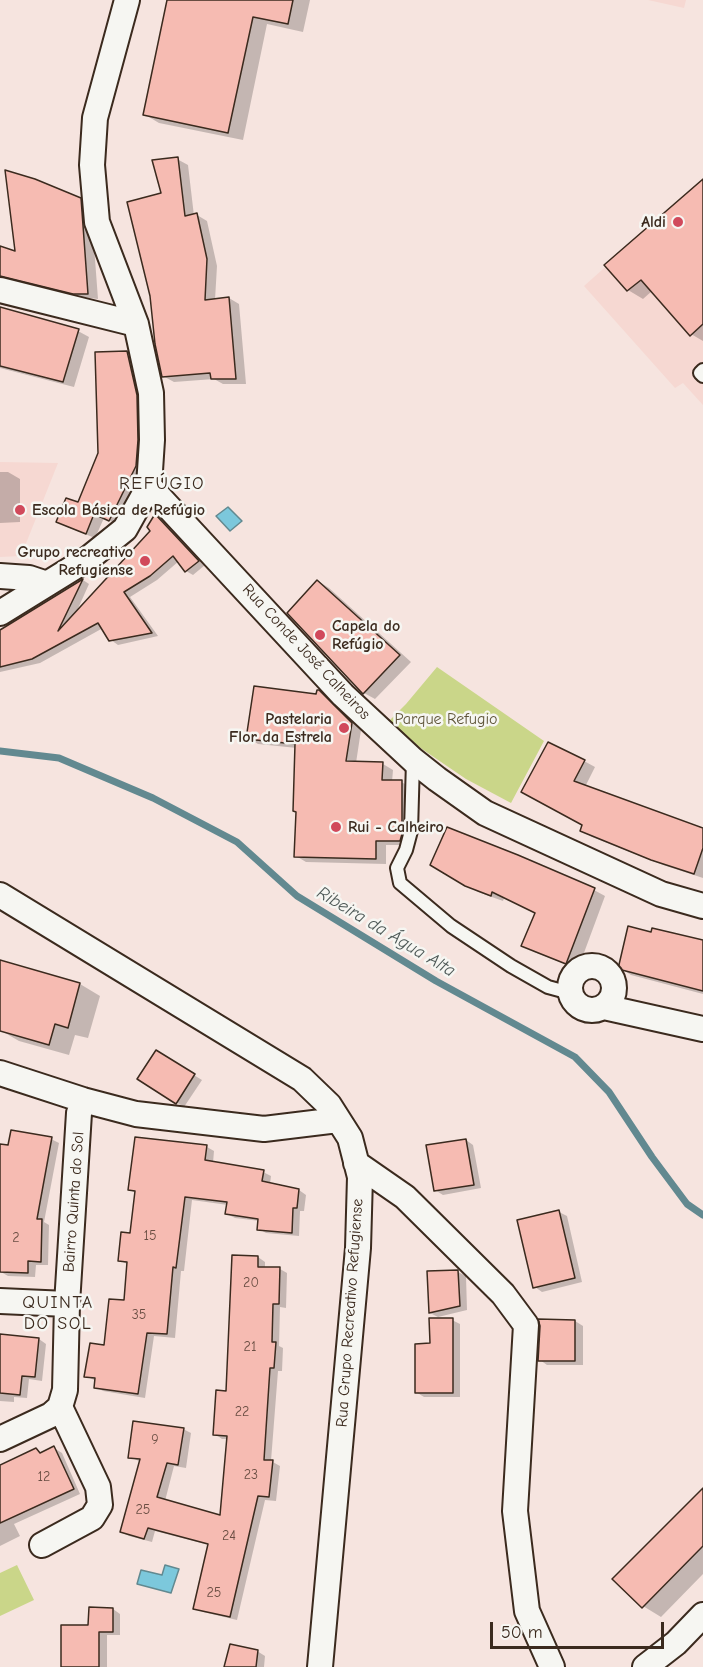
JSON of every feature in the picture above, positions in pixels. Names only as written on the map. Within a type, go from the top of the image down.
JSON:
[{"type":"street","points":[[0,613],[89,558],[126,528],[150,486],[151,393],[136,324],[97,222],[92,165],[95,118],[127,0]]},
{"type":"street","points":[[0,290],[136,324]]},
{"type":"street","name":"Rua Conde José Calheiros","points":[[150,486],[343,695],[413,760],[485,813],[661,894],[703,906]]},
{"type":"street","points":[[0,576],[29,578],[47,584]]},
{"type":"street","name":"Rua Grupo Recreativo Refugiense","points":[[0,895],[302,1079],[329,1105],[350,1137],[360,1177],[358,1248],[320,1667]]},
{"type":"street","points":[[588,966],[603,969],[609,974],[614,988],[613,995],[604,1007],[590,1011],[577,1005],[570,993],[572,979],[581,969],[588,966]]},
{"type":"street","points":[[604,1007],[703,1029]]},
{"type":"street","points":[[0,1073],[83,1100],[136,1114],[264,1129],[338,1120]]},
{"type":"street","name":"Bairro Quinta do Sol","points":[[60,1407],[65,1390],[67,1304],[79,1113],[83,1100]]},
{"type":"street","points":[[356,1163],[405,1197],[503,1294],[526,1325],[515,1511],[527,1611],[552,1667]]},
{"type":"street","points":[[0,1301],[67,1304]]},
{"type":"street","points":[[0,1439],[51,1415],[60,1407],[98,1487],[100,1505],[92,1518],[42,1545]]},
{"type":"street","points":[[645,1667],[676,1643],[703,1614]]},
{"type":"lane","points":[[703,370],[700,373],[703,376]]},
{"type":"lane","points":[[413,760],[411,831],[406,850],[397,868],[400,883],[451,926],[512,966],[548,987],[570,993]]},
{"type":"shaded area","points":[[648,0],[686,0],[684,8]]},
{"type":"shaded area","points":[[703,180],[703,405],[683,383],[675,388],[584,286]]},
{"type":"shaded area","name":"Escola Básica de Refúgio","points":[[0,462],[58,463],[21,556],[0,557]]},
{"type":"green space","name":"Parque Refugio","points":[[437,667],[544,741],[511,803],[466,779],[422,749],[389,721]]},
{"type":"green space","points":[[17,1565],[34,1600],[0,1616],[0,1573]]},
{"type":"water","points":[[228,507],[242,521],[230,531],[216,516]]},
{"type":"water","points":[[165,1565],[179,1569],[171,1593],[137,1584],[141,1570],[162,1575]]},
{"type":"building","points":[[167,0],[293,0],[288,24],[253,17],[228,133],[143,115]]},
{"type":"building","points":[[178,157],[185,216],[197,213],[207,259],[205,300],[229,297],[236,379],[211,379],[210,373],[162,377],[155,344],[150,296],[127,202],[161,193],[152,160]]},
{"type":"building","points":[[5,170],[35,179],[81,198],[88,294],[73,294],[0,276],[0,246],[15,251]]},
{"type":"building","name":"Aldi","points":[[703,179],[703,324],[690,336],[641,280],[627,291],[604,265]]},
{"type":"building","points":[[0,307],[79,329],[63,382],[0,366]]},
{"type":"building","points":[[127,351],[137,395],[136,466],[109,521],[94,514],[86,534],[56,522],[66,498],[78,502],[98,453],[95,352]]},
{"type":"building","points":[[155,514],[199,561],[185,572],[173,556],[150,576],[124,592],[152,633],[109,641],[98,623],[32,659],[0,667],[0,630],[83,579],[58,631],[150,531],[147,527]]},
{"type":"building","points":[[317,580],[400,655],[363,694],[287,613]]},
{"type":"building","points":[[254,686],[316,694],[319,690],[352,723],[346,761],[383,762],[382,780],[402,780],[400,841],[376,841],[376,859],[294,857],[295,744],[246,739]]},
{"type":"building","points":[[548,742],[585,760],[574,781],[703,828],[703,848],[694,874],[651,860],[580,831],[582,825],[521,792]]},
{"type":"building","points":[[447,827],[595,888],[566,964],[521,946],[535,913],[492,892],[491,896],[465,886],[430,865]]},
{"type":"building","points":[[628,926],[651,932],[652,928],[703,940],[703,991],[618,969]]},
{"type":"building","points":[[0,960],[80,983],[68,1028],[55,1024],[49,1045],[0,1031]]},
{"type":"building","points":[[156,1050],[195,1074],[176,1104],[137,1079]]},
{"type":"building","points":[[11,1130],[52,1137],[37,1219],[42,1219],[41,1262],[28,1261],[28,1273],[0,1272],[0,1144],[8,1145]]},
{"type":"building","points":[[135,1137],[207,1145],[205,1160],[264,1170],[262,1181],[299,1189],[297,1208],[293,1208],[292,1233],[257,1230],[258,1219],[225,1214],[227,1202],[185,1197],[176,1268],[173,1267],[167,1334],[147,1333],[138,1394],[94,1388],[95,1378],[84,1377],[90,1343],[104,1345],[109,1299],[124,1300],[127,1262],[118,1261],[121,1232],[130,1233],[135,1191],[128,1190]]},
{"type":"building","points":[[466,1139],[474,1185],[434,1191],[426,1145]]},
{"type":"building","points":[[559,1210],[575,1278],[533,1288],[517,1220]]},
{"type":"building","points":[[232,1255],[258,1256],[258,1267],[280,1267],[279,1304],[273,1304],[272,1342],[276,1342],[274,1368],[270,1368],[264,1460],[273,1460],[269,1497],[258,1496],[230,1617],[193,1609],[208,1544],[148,1528],[144,1539],[120,1532],[140,1459],[128,1458],[133,1421],[184,1428],[178,1465],[167,1463],[157,1497],[220,1515],[227,1436],[213,1435],[216,1390],[226,1391]]},
{"type":"building","points":[[458,1270],[460,1306],[429,1313],[427,1271]]},
{"type":"building","points":[[429,1318],[453,1318],[453,1393],[415,1393],[415,1344],[430,1343]]},
{"type":"building","points":[[538,1319],[575,1320],[575,1361],[538,1361],[540,1326]]},
{"type":"building","points":[[0,1334],[39,1338],[35,1377],[22,1376],[20,1395],[0,1393]]},
{"type":"building","points":[[54,1446],[74,1489],[0,1523],[0,1465],[36,1448],[40,1453]]},
{"type":"building","points":[[703,1488],[703,1546],[642,1608],[612,1579]]},
{"type":"building","points":[[89,1607],[113,1608],[113,1632],[99,1632],[99,1667],[61,1667],[61,1625],[88,1625]]},
{"type":"building","points":[[230,1644],[258,1650],[256,1667],[224,1667]]},
{"type":"waterway","name":"Ribeira da Água Alta","points":[[0,751],[59,758],[153,798],[237,842],[297,896],[436,981],[575,1057],[609,1092],[652,1157],[687,1204],[703,1215]]},
{"type":"place","name":"Aldi","points":[[678,222]]},
{"type":"place","name":"Escola Básica de Refúgio","points":[[20,510]]},
{"type":"place","name":"Grupo recreativo Refugiense","points":[[145,561]]},
{"type":"place","name":"Capela do Refúgio","points":[[320,635]]},
{"type":"place","name":"Pastelaria Flor da Estrela","points":[[344,728]]},
{"type":"place","name":"Rui - Calheiro","points":[[336,827]]},
{"type":"district","name":"REFÚGIO","points":[[162,484]]},
{"type":"district","name":"QUINTA DO SOL","points":[[58,1313]]}]
